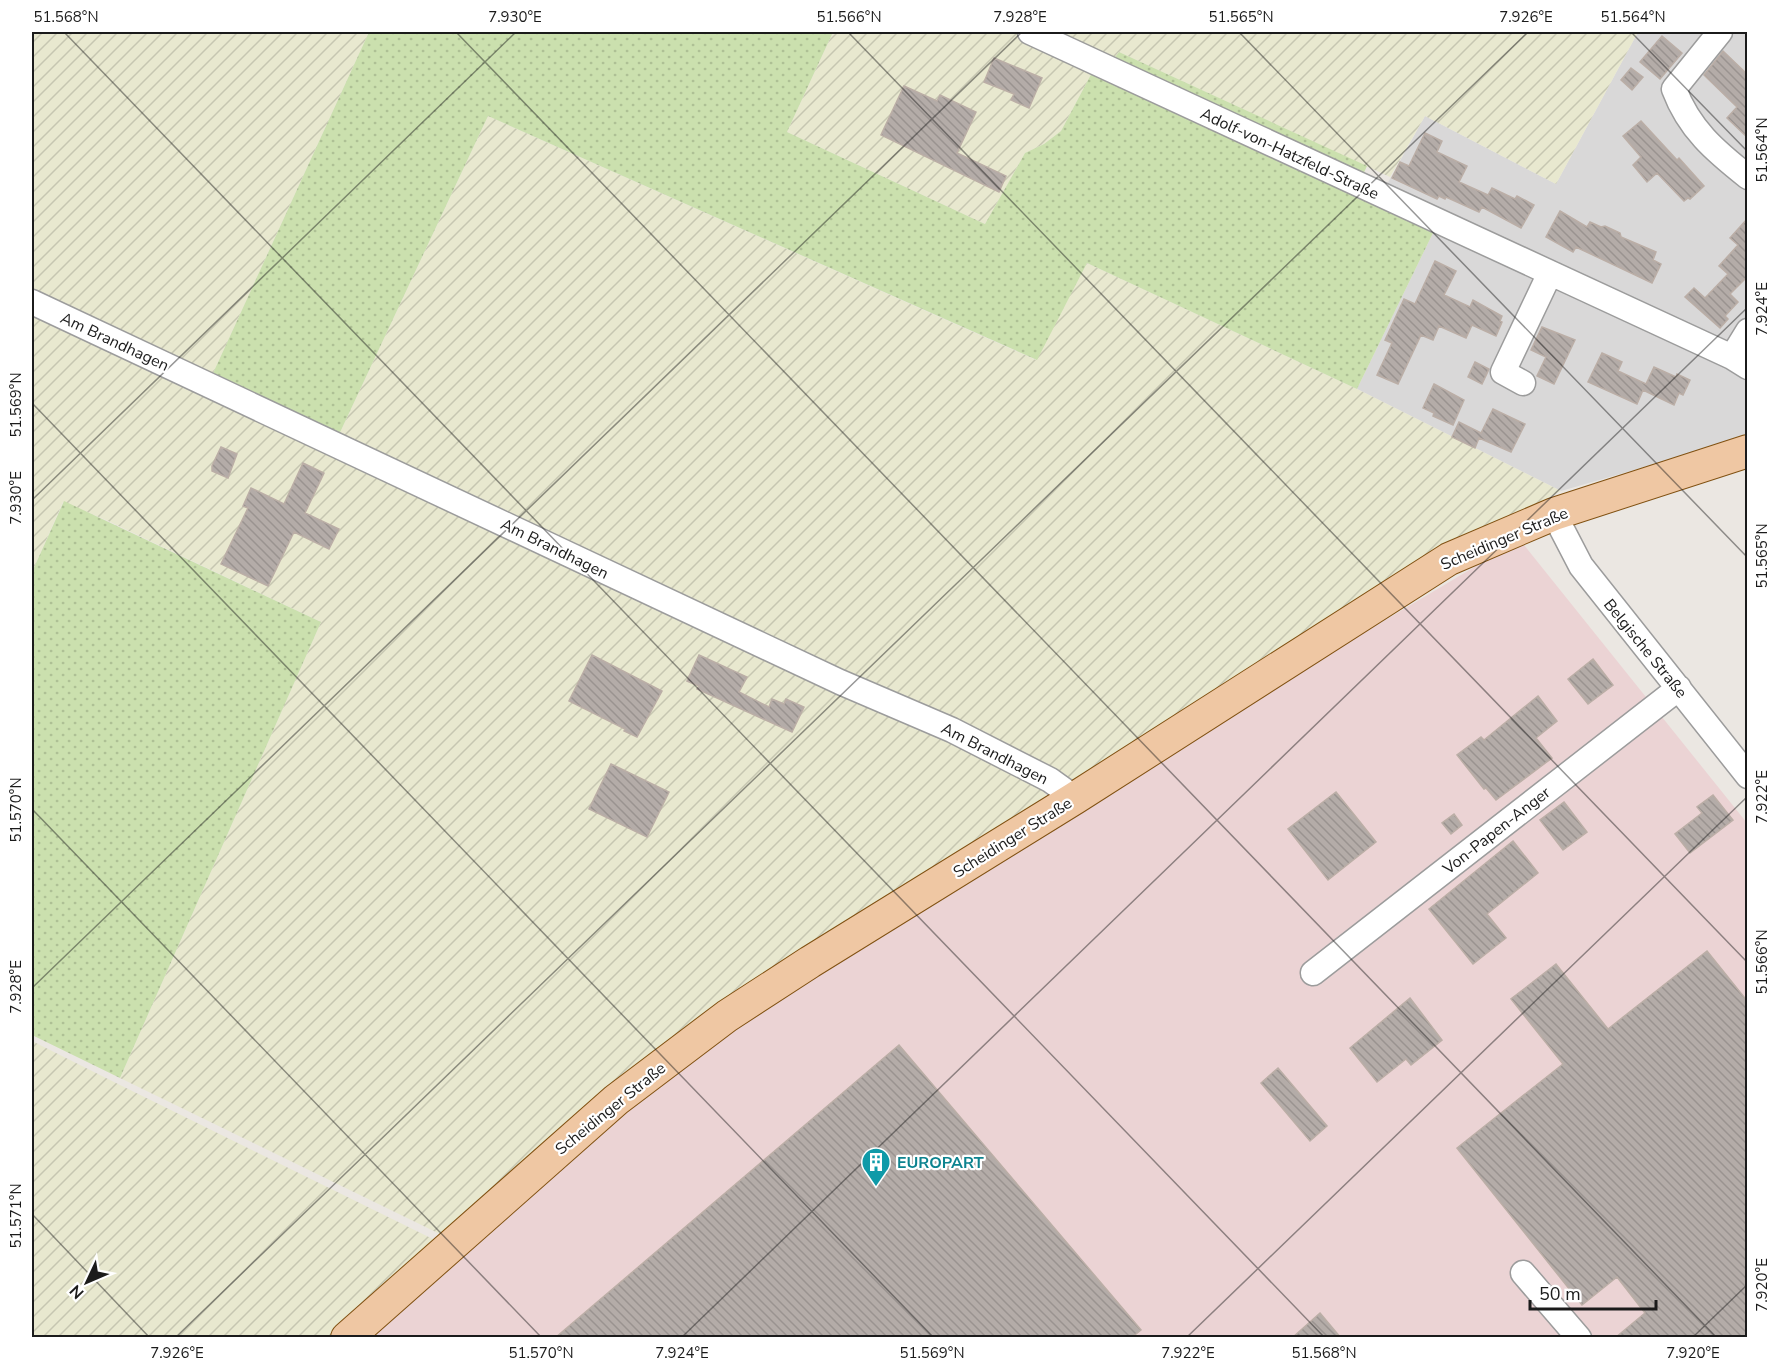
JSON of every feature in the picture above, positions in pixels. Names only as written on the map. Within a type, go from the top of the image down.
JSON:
[{"type":"main road","name":"Scheidinger Straße","points":[[346,1338],[616,1100],[727,1016],[810,962],[1076,798],[1449,559],[1554,514],[1748,451]]},
{"type":"street","name":"Adolf-von-Hatzfeld-Straße","points":[[1030,32],[1740,362]]},
{"type":"street","points":[[1720,32],[1674,89],[1682,109],[1711,148],[1748,177]]},
{"type":"street","points":[[1524,383],[1503,372],[1550,273]]},
{"type":"street","name":"Am Brandhagen","points":[[32,302],[840,682],[952,730],[1050,780],[1076,798]]},
{"type":"street","points":[[1740,362],[1748,331]]},
{"type":"street","name":"Belgische Straße","points":[[1554,514],[1581,566],[1748,776]]},
{"type":"street","name":"Von-Papen-Anger","points":[[1313,973],[1679,688]]},
{"type":"street","points":[[1523,1273],[1579,1338]]},
{"type":"shaded area","points":[[1638,32],[1747,32],[1747,458],[1735,441],[1561,491],[1357,389],[1433,233],[1376,204],[1425,116],[1556,184]]},
{"type":"shaded area","points":[[1520,540],[1747,823],[1747,1337],[347,1338],[810,962]]},
{"type":"green space","points":[[32,32],[369,32],[209,382],[32,300]]},
{"type":"green space","points":[[369,32],[833,32],[787,132],[985,224],[1025,153],[1044,144],[1061,131],[1096,65],[1433,233],[1357,389],[1087,263],[1037,360],[488,116],[336,441],[209,382]]},
{"type":"green space","points":[[833,32],[1025,32],[1096,65],[1061,131],[1044,144],[1025,153],[985,224],[787,132]]},
{"type":"green space","points":[[1038,32],[1638,32],[1556,184],[1425,116],[1390,177],[1119,52],[1109,65]]},
{"type":"green space","points":[[1119,52],[1367,166],[1360,181],[1109,65]]},
{"type":"green space","points":[[488,116],[1036,360],[1087,263],[1357,389],[1561,491],[1447,551],[1077,789],[336,441]]},
{"type":"green space","points":[[32,304],[1039,781],[1050,803],[809,955],[448,1238],[120,1078],[321,622],[106,520],[63,502],[32,572]]},
{"type":"green space","points":[[64,501],[321,622],[120,1078],[32,1035],[32,572]]},
{"type":"green space","points":[[32,1041],[443,1244],[335,1337],[32,1337]]},
{"type":"building","points":[[1662,36],[1682,53],[1660,79],[1640,62]]},
{"type":"building","points":[[1723,51],[1748,75],[1748,138],[1727,118],[1737,107],[1704,75]]},
{"type":"building","points":[[994,58],[1042,78],[1029,108],[1011,100],[1014,94],[984,82]]},
{"type":"building","points":[[1631,68],[1643,77],[1632,90],[1621,80]]},
{"type":"building","points":[[904,86],[937,101],[940,95],[976,112],[957,153],[1006,176],[999,192],[881,135]]},
{"type":"building","points":[[1641,121],[1704,186],[1690,199],[1684,201],[1657,173],[1647,182],[1633,165],[1641,157],[1623,136]]},
{"type":"building","points":[[1425,133],[1442,141],[1437,152],[1467,166],[1459,182],[1488,195],[1492,188],[1515,199],[1517,196],[1534,205],[1521,228],[1482,207],[1479,212],[1446,197],[1445,199],[1439,196],[1437,199],[1392,178],[1400,162],[1409,166]]},
{"type":"building","points":[[1560,211],[1587,227],[1590,222],[1601,227],[1605,226],[1620,233],[1621,237],[1656,252],[1653,260],[1661,264],[1652,283],[1576,247],[1573,252],[1546,237]]},
{"type":"building","points":[[1748,218],[1748,276],[1730,294],[1738,302],[1725,316],[1728,319],[1720,328],[1685,297],[1694,288],[1705,298],[1728,274],[1719,266],[1738,245],[1730,238]]},
{"type":"building","points":[[1435,261],[1456,271],[1444,295],[1470,307],[1473,300],[1502,316],[1500,321],[1502,322],[1496,336],[1472,325],[1466,338],[1439,326],[1433,340],[1421,335],[1398,384],[1377,375],[1392,343],[1385,340],[1404,299],[1415,304]]},
{"type":"building","points":[[1542,327],[1575,340],[1554,384],[1537,376],[1546,357],[1531,350]]},
{"type":"building","points":[[1602,353],[1622,362],[1618,371],[1646,384],[1654,367],[1676,377],[1677,374],[1690,380],[1683,395],[1679,393],[1674,405],[1643,390],[1637,404],[1588,382]]},
{"type":"building","points":[[1475,362],[1489,369],[1482,384],[1468,377]]},
{"type":"building","points":[[1434,384],[1464,400],[1453,425],[1433,416],[1434,413],[1423,408]]},
{"type":"building","points":[[1493,409],[1525,424],[1511,452],[1479,438],[1475,448],[1452,437],[1459,422],[1481,433]]},
{"type":"building","points":[[221,447],[237,454],[228,478],[212,471]]},
{"type":"building","points":[[303,463],[324,473],[305,513],[339,529],[329,549],[294,532],[268,586],[221,564],[248,508],[243,506],[251,488],[284,504]]},
{"type":"building","points":[[592,655],[662,691],[637,737],[569,701]]},
{"type":"building","points":[[699,655],[747,677],[739,692],[769,707],[772,699],[784,704],[786,699],[804,707],[792,732],[697,689],[699,686],[687,681]]},
{"type":"building","points":[[1593,659],[1613,685],[1588,704],[1568,679]]},
{"type":"building","points":[[1538,696],[1557,721],[1536,738],[1552,758],[1496,800],[1486,788],[1484,789],[1457,755],[1481,737],[1484,740]]},
{"type":"building","points":[[611,764],[669,792],[647,837],[589,809]]},
{"type":"building","points":[[1336,792],[1376,842],[1328,880],[1288,829]]},
{"type":"building","points":[[1713,795],[1733,820],[1690,853],[1675,834],[1702,813],[1697,807]]},
{"type":"building","points":[[1564,802],[1587,832],[1563,850],[1540,820]]},
{"type":"building","points":[[1454,814],[1462,825],[1451,834],[1442,823]]},
{"type":"building","points":[[1513,841],[1538,873],[1487,914],[1506,938],[1473,964],[1429,909]]},
{"type":"building","points":[[1707,951],[1748,1002],[1748,1338],[1615,1338],[1645,1313],[1617,1277],[1582,1305],[1457,1148],[1563,1064],[1511,999],[1556,964],[1608,1029]]},
{"type":"building","points":[[1410,998],[1442,1040],[1411,1065],[1406,1059],[1377,1082],[1350,1048]]},
{"type":"building","name":"EUROPART","points":[[899,1045],[1141,1330],[1131,1338],[555,1338]]},
{"type":"building","points":[[1278,1068],[1327,1126],[1310,1141],[1261,1083]]},
{"type":"building","points":[[1320,1313],[1341,1338],[1292,1338]]},
{"type":"place","name":"EUROPART","points":[[876,1188]]}]
